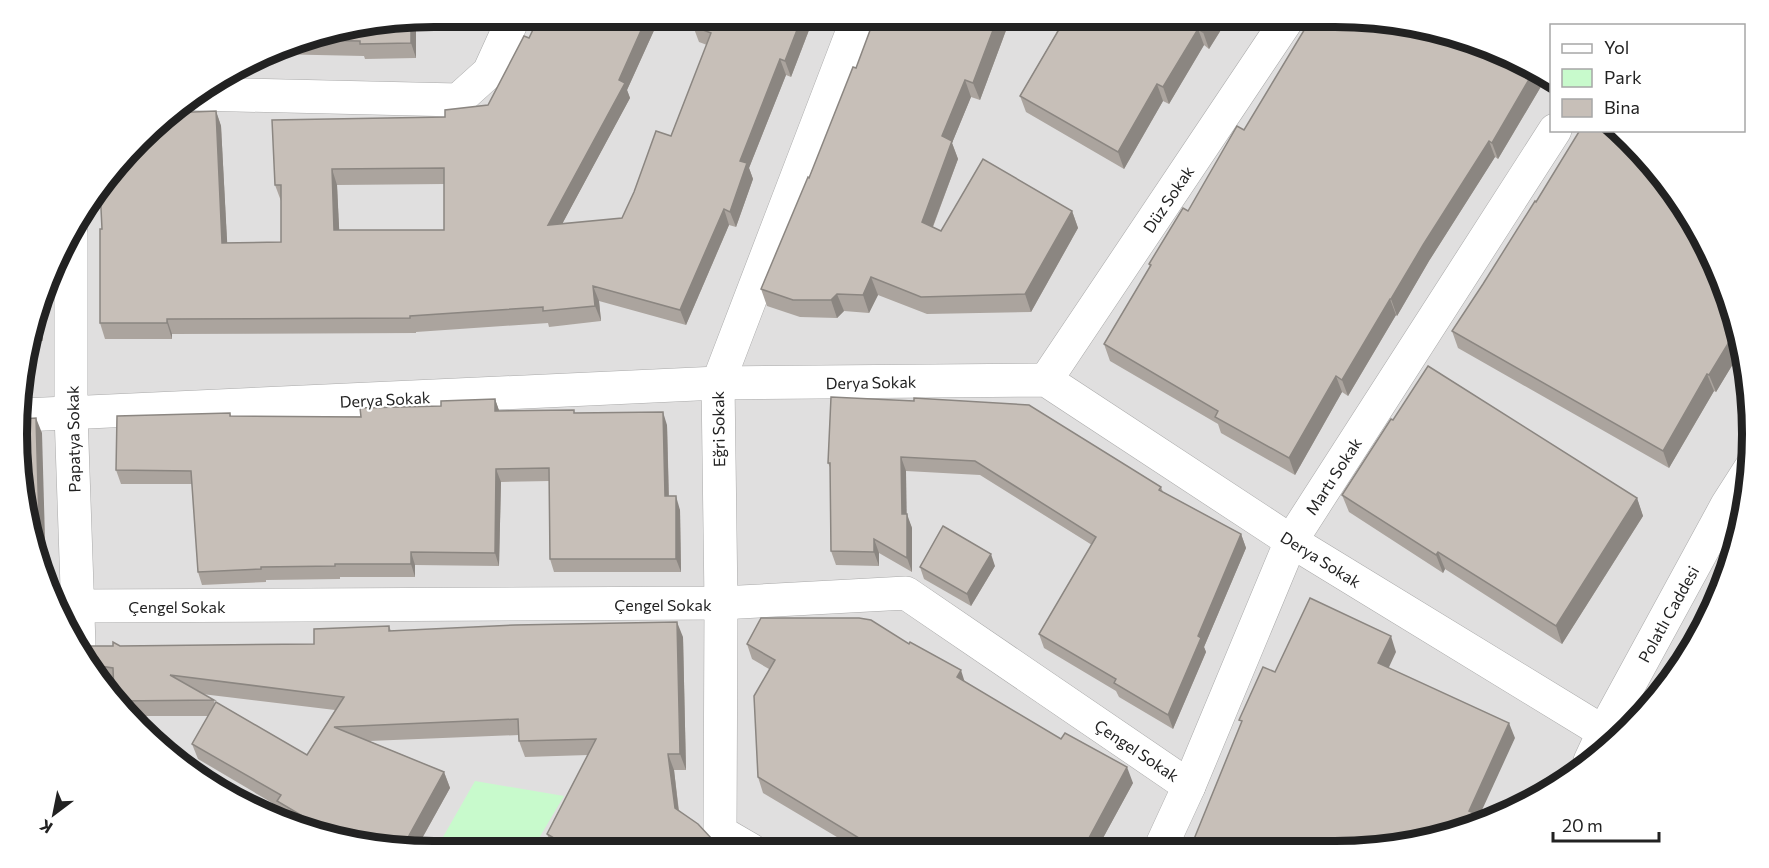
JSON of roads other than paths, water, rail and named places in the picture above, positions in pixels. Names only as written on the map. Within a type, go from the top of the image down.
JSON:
[{"type":"street","points":[[211,94],[458,100],[489,72],[509,27]]},
{"type":"street","name":"Eğri Sokak","points":[[736,841],[720,832],[721,603],[718,383],[854,27]]},
{"type":"street","name":"Düz Sokak","points":[[1046,380],[1282,27]]},
{"type":"street","name":"Martı Sokak","points":[[1164,841],[1189,786],[1291,541],[1554,132]]},
{"type":"street","name":"Papatya Sokak","points":[[70,252],[71,414],[78,630]]},
{"type":"street","name":"Derya Sokak","points":[[28,415],[718,383],[1046,380],[1291,541],[1609,734]]},
{"type":"street","name":"Polatlı Caddesi","points":[[1611,732],[1734,511]]},
{"type":"street","name":"Çengel Sokak","points":[[77,606],[721,603],[906,593],[1189,786]]}]
